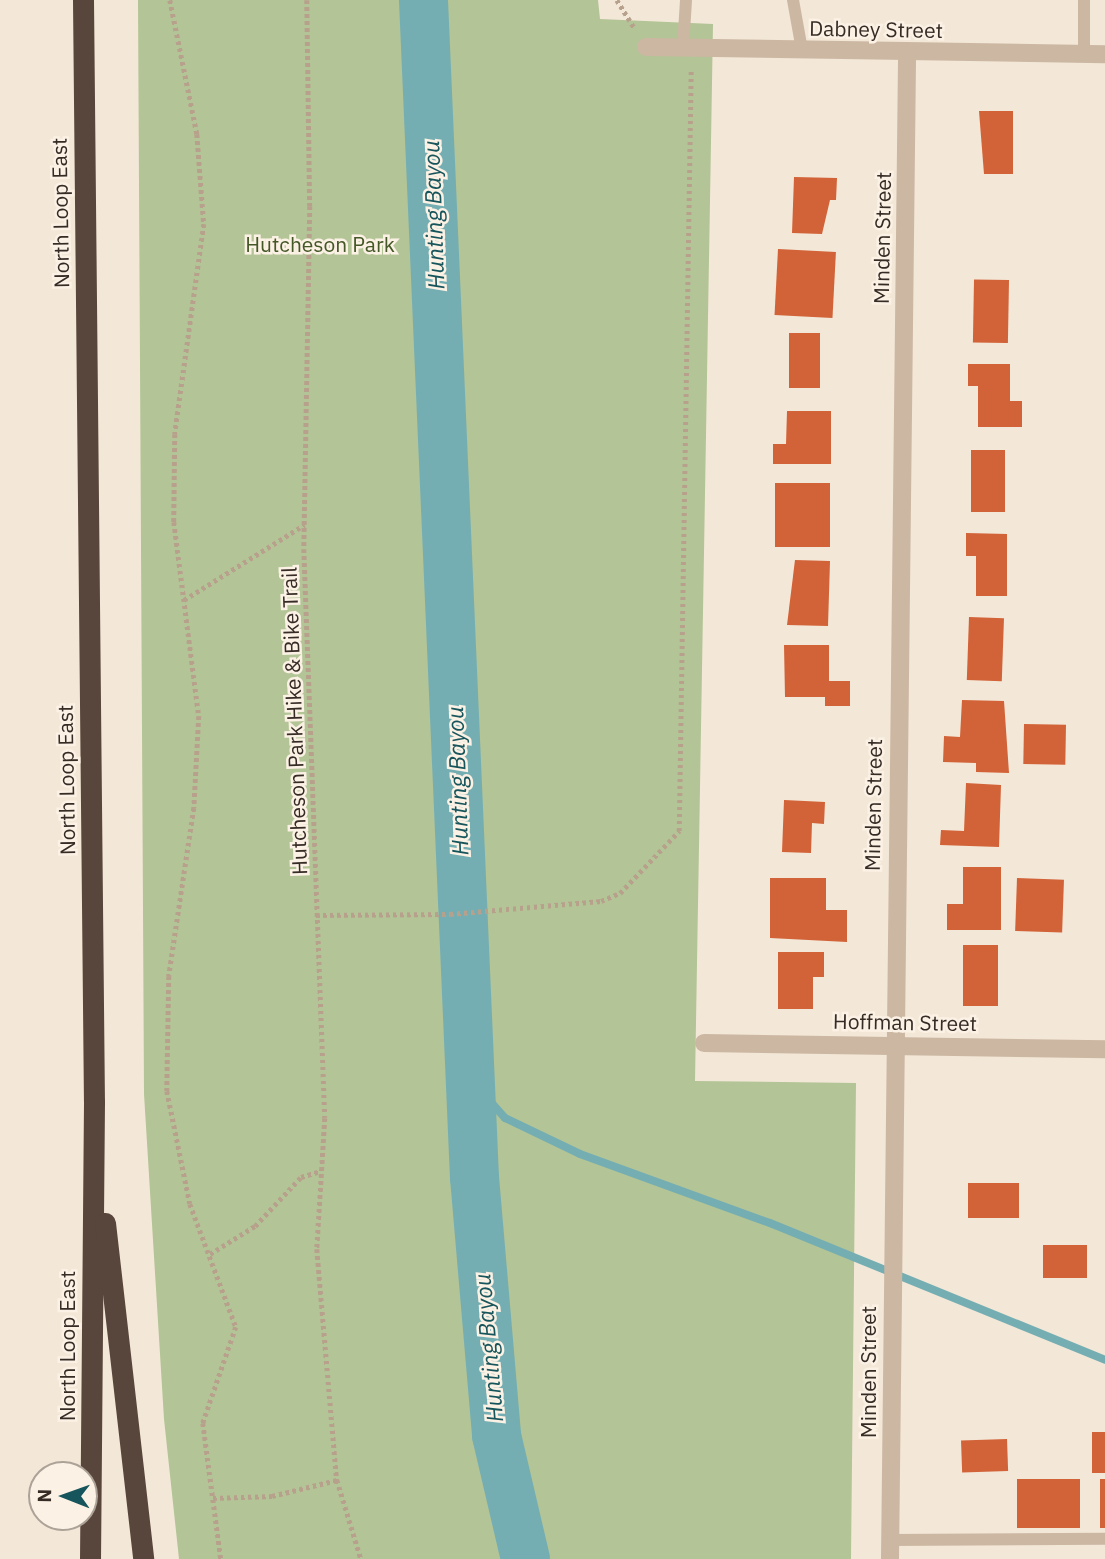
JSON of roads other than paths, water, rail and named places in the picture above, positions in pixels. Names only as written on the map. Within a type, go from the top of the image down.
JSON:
[{"type":"highway","name":"North Loop East","points":[[82,0],[94,1102],[90,1559]]},
{"type":"highway","points":[[94,1102],[143,1559]]},
{"type":"street","name":"Dabney Street","points":[[646,47],[1105,54]]},
{"type":"street","name":"Minden Street","points":[[890,1559],[892,1044],[907,52]]},
{"type":"street","name":"Hoffman Street","points":[[704,1043],[1105,1049]]},
{"type":"lane","points":[[686,0],[687,48]]},
{"type":"lane","points":[[793,0],[802,50]]},
{"type":"lane","points":[[1084,0],[1084,54]]},
{"type":"lane","points":[[890,1539],[1105,1539]]},
{"type":"waterway","name":"Hunting Bayou","points":[[423,0],[474,1177],[496,1435],[525,1559]]},
{"type":"waterway","points":[[473,1082],[505,1118],[580,1154],[770,1223],[1105,1360]]},
{"type":"park label","name":"Hutcheson Park","points":[[320,244]]}]
